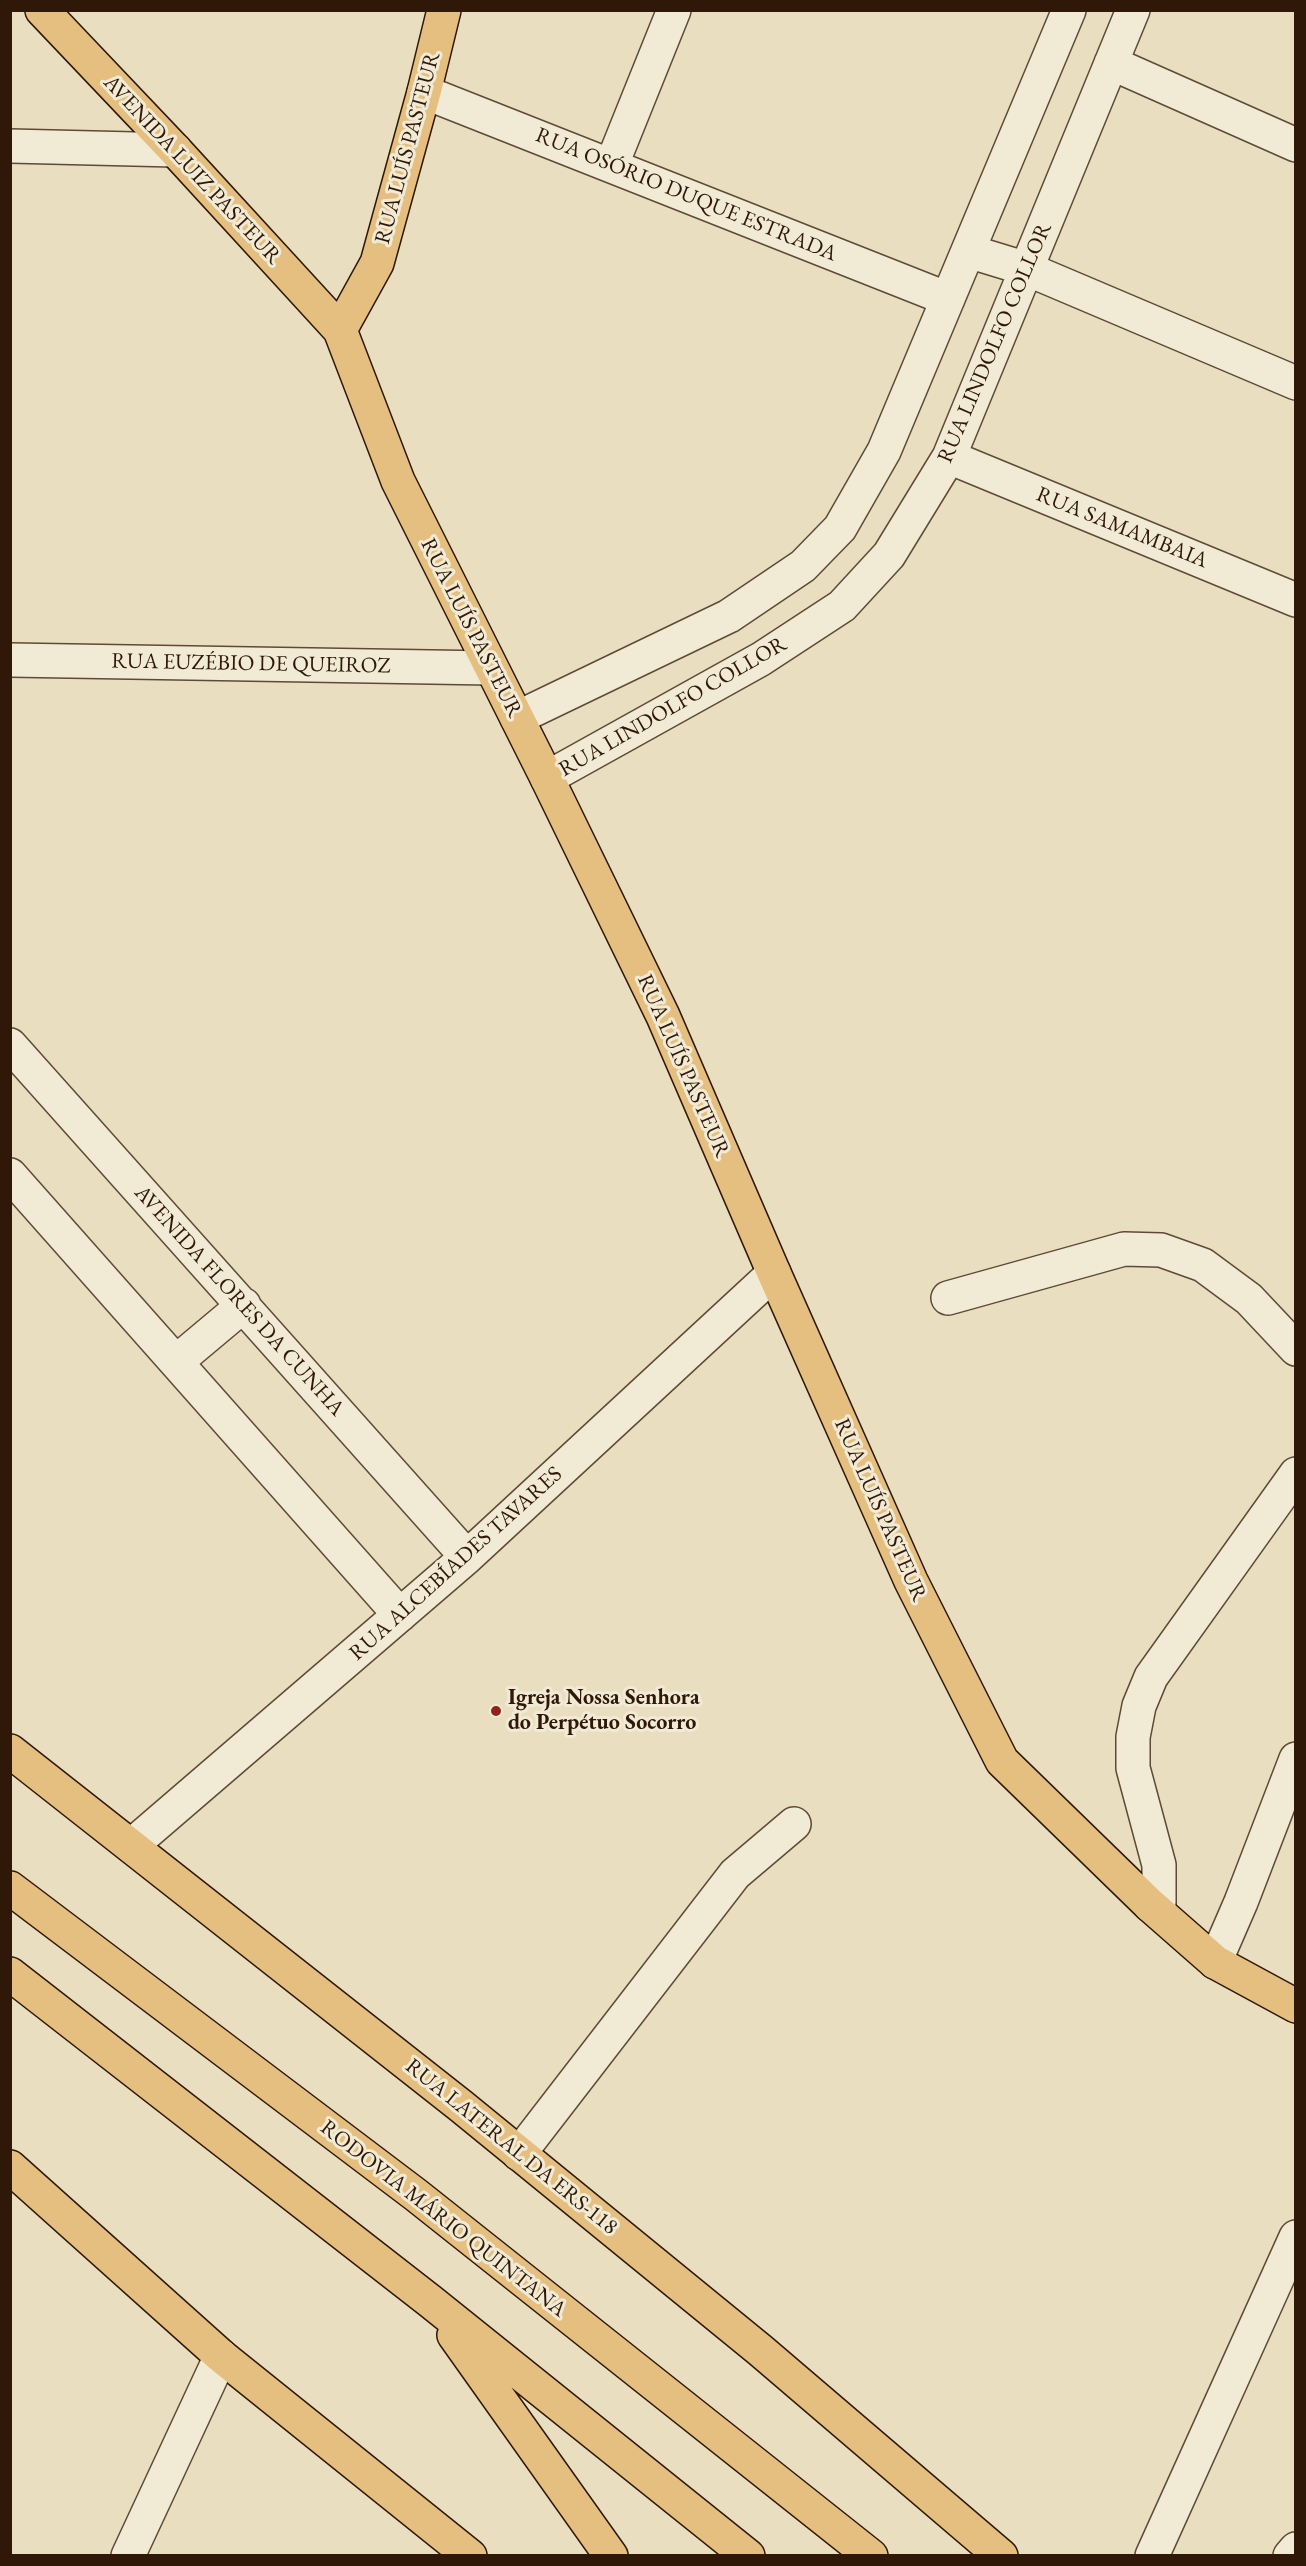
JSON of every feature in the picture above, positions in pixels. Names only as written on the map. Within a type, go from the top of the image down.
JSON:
[{"type":"main road","name":"AVENIDA LUIZ PASTEUR","points":[[42,10],[175,150],[340,330]]},
{"type":"main road","name":"RUA LUÍS PASTEUR","points":[[444,10],[377,263],[340,330],[398,481],[663,1016],[911,1581],[1002,1761],[1150,1905],[1215,1962],[1296,2006]]},
{"type":"main road","name":"RUA LATERAL DA ERS-118","points":[[10,1751],[519,2154],[760,2350],[1001,2556]]},
{"type":"main road","name":"RODOVIA MÁRIO QUINTANA","points":[[10,1888],[416,2195],[871,2556]]},
{"type":"main road","points":[[10,1974],[430,2301],[748,2556]]},
{"type":"main road","points":[[10,2167],[221,2356],[470,2556]]},
{"type":"main road","points":[[430,2301],[611,2556]]},
{"type":"street","points":[[612,164],[674,10]]},
{"type":"street","points":[[517,718],[729,616],[803,566],[840,528],[884,451],[1068,10]]},
{"type":"street","name":"RUA LINDOLFO COLLOR","points":[[547,778],[761,659],[842,606],[889,555],[949,457],[1133,10]]},
{"type":"street","points":[[1111,63],[1296,145]]},
{"type":"street","name":"RUA OSÓRIO DUQUE ESTRADA","points":[[424,92],[612,164],[948,299]]},
{"type":"street","points":[[10,146],[175,150]]},
{"type":"street","points":[[968,251],[1027,269],[1296,383]]},
{"type":"street","name":"RUA SAMAMBAIA","points":[[949,457],[1296,600]]},
{"type":"street","name":"RUA EUZÉBIO DE QUEIROZ","points":[[10,660],[491,668]]},
{"type":"street","name":"AVENIDA FLORES DA CUNHA","points":[[10,1045],[467,1557]]},
{"type":"street","points":[[10,1175],[400,1616]]},
{"type":"street","points":[[948,1298],[1124,1249],[1161,1250],[1203,1265],[1249,1299],[1296,1348]]},
{"type":"street","name":"RUA ALCEBÍADES TAVARES","points":[[131,1846],[467,1557],[774,1273]]},
{"type":"street","points":[[176,1362],[244,1305]]},
{"type":"street","points":[[1150,1905],[1159,1903],[1159,1865],[1133,1768],[1133,1737],[1139,1706],[1151,1677],[1296,1474]]},
{"type":"street","points":[[1215,1962],[1241,1902],[1296,1759]]},
{"type":"street","points":[[519,2154],[735,1874],[794,1824]]},
{"type":"street","points":[[1152,2556],[1296,2237]]},
{"type":"street","points":[[128,2556],[221,2356]]},
{"type":"street","points":[[1290,2556],[1296,2549]]},
{"type":"place","name":"Igreja Nossa Senhora do Perpétuo Socorro","points":[[496,1711]]}]
